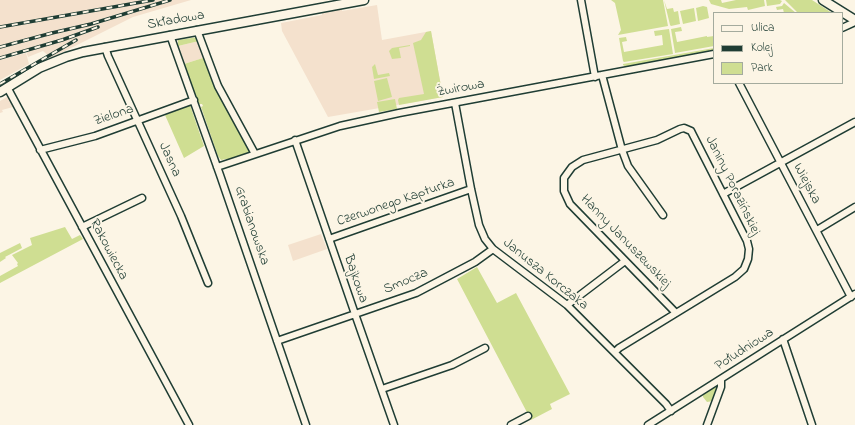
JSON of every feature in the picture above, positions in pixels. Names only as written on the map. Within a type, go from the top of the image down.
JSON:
[{"type":"main road","name":"Składowa","points":[[3,89],[48,64],[66,57],[105,47],[364,0]]},
{"type":"main road","points":[[823,0],[841,12]]},
{"type":"main road","points":[[843,13],[855,21]]},
{"type":"street","points":[[582,0],[595,77]]},
{"type":"street","points":[[843,27],[855,21]]},
{"type":"street","points":[[197,30],[218,86],[255,154]]},
{"type":"street","name":"Grabianowska","points":[[170,35],[194,100],[306,425]]},
{"type":"street","name":"Jasna","points":[[105,47],[181,216],[208,283]]},
{"type":"street","name":"Żwirowa","points":[[217,167],[340,126],[399,113],[713,54]]},
{"type":"street","points":[[602,75],[622,150],[628,166],[663,215]]},
{"type":"street","name":"Wiejska","points":[[740,84],[853,296]]},
{"type":"street","name":"Rakowiecka","points":[[3,89],[40,150],[189,425]]},
{"type":"street","name":"Zielona","points":[[40,150],[95,136],[194,100]]},
{"type":"street","name":"Janusza Korczaka","points":[[456,103],[479,226],[485,239],[493,249],[567,305],[615,352],[671,411]]},
{"type":"street","points":[[723,194],[855,122]]},
{"type":"street","name":"Hanny Januszewskiej","points":[[676,312],[570,204],[564,191],[564,178],[572,167],[583,160],[657,140],[680,129],[688,129]]},
{"type":"street","name":"Janiny Porazińskiej","points":[[615,352],[676,312],[736,277],[744,269],[746,264],[749,249],[747,241],[693,135],[688,129]]},
{"type":"street","name":"Bajkowa","points":[[295,140],[354,314],[394,425]]},
{"type":"street","name":"Czerwonego Kapturka","points":[[329,239],[472,189]]},
{"type":"street","points":[[82,227],[142,198]]},
{"type":"street","points":[[817,230],[855,207]]},
{"type":"street","name":"Smocza","points":[[277,341],[416,293],[476,262],[493,249]]},
{"type":"street","points":[[567,305],[625,261]]},
{"type":"street","name":"Południowa","points":[[648,425],[853,296]]},
{"type":"street","points":[[783,339],[812,425]]},
{"type":"street","points":[[382,389],[452,365],[485,348]]},
{"type":"street","points":[[707,425],[721,386],[720,380]]},
{"type":"street","points":[[511,425],[528,416]]},
{"type":"shaded area","points":[[0,0],[191,0],[133,17],[51,58],[43,51],[28,57],[26,51],[0,57]]},
{"type":"shaded area","points":[[377,5],[382,40],[431,31],[443,97],[328,117],[282,31],[281,23],[322,15],[322,13],[342,9],[342,11]]},
{"type":"shaded area","points":[[199,41],[206,57],[184,64],[178,46]]},
{"type":"shaded area","points":[[26,53],[29,64],[0,80],[0,60]]},
{"type":"shaded area","points":[[7,97],[13,107],[2,110],[3,112],[0,113],[0,101]]},
{"type":"shaded area","points":[[321,234],[327,249],[293,261],[288,245]]},
{"type":"green space","points":[[611,0],[663,0],[668,26],[618,35],[621,30],[615,3]]},
{"type":"green space","points":[[664,0],[667,9],[673,8],[674,12],[678,11],[680,24],[670,25]]},
{"type":"green space","points":[[709,0],[721,0],[722,3],[736,0],[764,0],[765,6],[748,10],[747,7],[729,9],[711,4]]},
{"type":"green space","points":[[766,0],[782,1],[780,4],[767,6]]},
{"type":"green space","points":[[785,0],[812,0],[830,12],[797,12]]},
{"type":"green space","points":[[784,3],[795,12],[784,12],[783,9],[777,10],[776,7],[782,6]]},
{"type":"green space","points":[[703,6],[707,7],[709,18],[698,21],[696,8]]},
{"type":"green space","points":[[694,8],[696,21],[683,24],[680,11]]},
{"type":"green space","points":[[681,27],[682,31],[675,32],[677,42],[713,36],[713,46],[675,53],[671,29]]},
{"type":"green space","points":[[669,29],[673,54],[623,61],[619,38],[626,37],[627,41],[622,42],[624,52],[663,45],[662,35],[655,36],[654,31]]},
{"type":"green space","points":[[431,31],[443,97],[399,105],[399,98],[424,94],[413,43],[421,40],[426,32]]},
{"type":"green space","points":[[198,37],[199,41],[178,46],[178,40]]},
{"type":"green space","points":[[410,45],[399,48],[401,58],[392,59],[389,51],[392,48]]},
{"type":"green space","points":[[713,48],[713,50],[626,67],[623,64]]},
{"type":"green space","points":[[206,57],[211,72],[210,75],[234,123],[238,124],[239,126],[237,129],[245,143],[248,144],[250,148],[249,153],[227,161],[226,159],[221,160],[218,156],[201,107],[203,106],[202,104],[198,104],[184,64]]},
{"type":"green space","points":[[375,64],[378,75],[389,73],[390,76],[374,79],[372,67]]},
{"type":"green space","points":[[387,78],[392,97],[378,101],[374,81]]},
{"type":"green space","points":[[395,99],[397,109],[379,112],[377,102]]},
{"type":"green space","points":[[190,105],[204,146],[184,158],[165,115]]},
{"type":"green space","points":[[65,227],[72,239],[80,235],[83,239],[0,283],[0,276],[18,266],[18,263],[12,255],[32,245],[30,238]]},
{"type":"green space","points":[[20,243],[22,248],[5,257],[6,258],[0,262],[0,253]]},
{"type":"green space","points":[[477,267],[497,303],[516,293],[570,394],[550,404],[552,409],[531,420],[457,279]]},
{"type":"green space","points":[[714,387],[718,388],[713,401],[707,402],[703,397],[703,394]]},
{"type":"railway","points":[[0,27],[153,0]]},
{"type":"railway","points":[[0,47],[91,24],[170,0]]},
{"type":"railway","points":[[0,58],[62,40],[98,27]]},
{"type":"railway","points":[[0,84],[76,40]]}]
